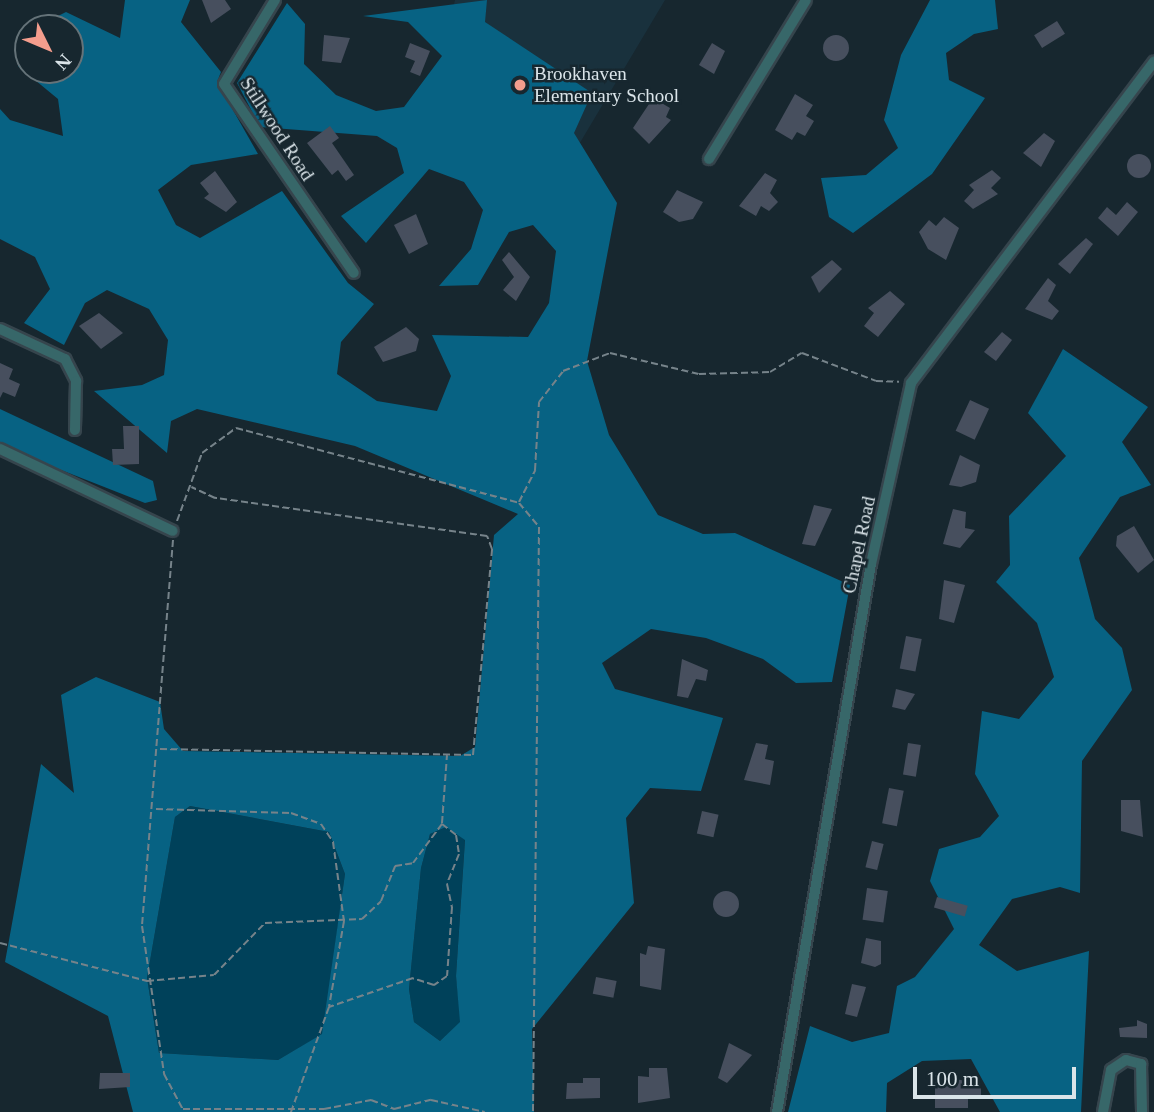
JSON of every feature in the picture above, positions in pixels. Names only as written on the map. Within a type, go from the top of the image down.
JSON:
[{"type":"street","name":"Stillwood Road","points":[[275,0],[224,84],[354,273]]},
{"type":"street","points":[[709,159],[806,0]]},
{"type":"street","name":"Chapel Road","points":[[777,1112],[871,564],[911,383],[1154,62]]},
{"type":"street","points":[[0,329],[65,359],[76,381],[75,430]]},
{"type":"street","points":[[0,449],[173,531]]},
{"type":"street","points":[[1103,1112],[1111,1070],[1126,1060],[1141,1064],[1142,1112]]},
{"type":"path","points":[[519,503],[535,470],[540,402],[563,371],[610,353],[699,374],[771,372],[802,353],[876,381],[911,383]]},
{"type":"path","points":[[485,1112],[430,1100],[394,1109],[371,1100],[291,1110],[183,1109],[164,1073],[147,981],[142,926],[155,809],[173,531],[202,453],[236,428],[519,503],[539,527],[543,554],[533,1112]]},
{"type":"path","points":[[159,749],[473,755],[492,549],[487,536],[215,498],[190,486]]},
{"type":"path","points":[[0,943],[147,981],[215,975],[265,923],[362,919],[381,901],[395,866],[413,863],[442,824],[447,754]]},
{"type":"path","points":[[155,809],[291,813],[321,824],[333,842],[344,885],[344,921],[329,1007],[291,1110]]},
{"type":"path","points":[[329,1007],[413,978],[434,985],[447,976],[452,907],[447,884],[459,854],[456,835],[442,824]]},
{"type":"shaded area","points":[[125,0],[190,0],[181,22],[221,72],[217,82],[258,154],[191,165],[158,190],[176,225],[200,238],[282,191],[348,283],[374,304],[341,342],[337,374],[377,401],[437,411],[451,376],[432,335],[528,337],[549,303],[556,251],[533,225],[509,232],[478,285],[439,286],[471,249],[483,210],[464,182],[429,169],[366,243],[341,216],[404,173],[397,148],[377,136],[260,127],[237,83],[287,3],[305,24],[304,64],[336,95],[376,111],[404,107],[442,56],[408,22],[363,16],[487,0],[485,22],[592,93],[574,133],[617,203],[587,361],[609,435],[658,515],[703,534],[735,533],[850,585],[832,682],[796,683],[763,659],[706,638],[651,629],[602,663],[615,689],[723,718],[701,791],[650,788],[626,818],[634,903],[532,1029],[534,1112],[133,1112],[108,1016],[5,962],[41,764],[74,793],[61,695],[96,677],[160,702],[164,729],[183,751],[460,756],[475,747],[494,535],[518,514],[355,446],[197,409],[171,421],[167,453],[94,391],[142,385],[164,375],[168,340],[149,309],[107,290],[85,303],[64,345],[24,323],[50,289],[35,257],[0,239],[0,109],[10,120],[63,136],[58,99],[40,84],[84,84],[84,21],[120,38]],"holes":[[[190,806],[329,832],[345,874],[322,1034],[278,1060],[159,1053],[147,978],[175,817]],[[446,827],[465,840],[456,976],[460,1022],[440,1041],[414,1022],[409,989],[421,868],[430,834]]]},
{"type":"shaded area","name":"Brookhaven Elementary School","points":[[455,0],[665,0],[553,188],[408,113],[442,56]]},
{"type":"shaded area","points":[[930,0],[995,0],[998,29],[974,34],[946,53],[949,80],[985,98],[932,174],[853,233],[829,217],[821,178],[866,175],[898,148],[884,120],[901,55]]},
{"type":"shaded area","points":[[1063,349],[1148,407],[1122,442],[1151,485],[1120,497],[1079,558],[1095,619],[1122,648],[1132,690],[1082,761],[1080,893],[1060,887],[1012,899],[979,945],[1017,971],[1089,951],[1081,1112],[1000,1112],[971,1059],[922,1061],[887,1083],[886,1112],[788,1112],[810,1026],[852,1042],[889,1033],[897,986],[915,977],[954,929],[930,881],[939,849],[980,837],[999,816],[975,774],[982,711],[1019,719],[1054,677],[1037,623],[996,582],[1010,565],[1009,516],[1066,456],[1028,413]]},
{"type":"shaded area","points":[[0,409],[153,481],[157,500],[145,503],[0,446]]},
{"type":"shaded area","points":[[190,806],[329,832],[345,874],[323,1034],[278,1060],[159,1053],[147,978],[175,817]]},
{"type":"shaded area","points":[[446,827],[465,839],[456,976],[461,1022],[440,1041],[414,1022],[409,989],[421,868],[430,834]]},
{"type":"building","points":[[202,0],[225,0],[231,9],[211,23]]},
{"type":"building","points":[[1057,21],[1065,34],[1042,48],[1034,35]]},
{"type":"building","points":[[324,35],[350,38],[341,63],[322,61]]},
{"type":"building","points":[[836,35],[845,39],[849,48],[845,57],[836,61],[827,57],[823,48],[827,39]]},
{"type":"building","points":[[410,43],[430,51],[420,76],[410,72],[415,61],[405,57]]},
{"type":"building","points":[[712,43],[725,51],[714,74],[699,65]]},
{"type":"building","points":[[795,94],[813,105],[806,116],[814,121],[805,136],[797,132],[792,140],[775,130]]},
{"type":"building","points":[[653,98],[670,108],[666,117],[671,120],[649,144],[633,128]]},
{"type":"building","points":[[330,126],[339,138],[332,143],[354,175],[346,181],[338,170],[332,175],[307,143]]},
{"type":"building","points":[[1044,133],[1055,141],[1041,167],[1023,153]]},
{"type":"building","points":[[1139,154],[1150,161],[1151,166],[1144,177],[1139,178],[1128,171],[1127,166],[1134,155]]},
{"type":"building","points":[[992,170],[1001,178],[991,188],[998,194],[973,209],[964,201],[974,190],[969,185]]},
{"type":"building","points":[[215,171],[237,202],[226,212],[204,198],[209,194],[200,183]]},
{"type":"building","points":[[765,173],[777,180],[770,193],[778,202],[769,211],[761,206],[756,216],[739,206]]},
{"type":"building","points":[[677,190],[703,202],[693,219],[679,222],[663,212]]},
{"type":"building","points":[[1127,202],[1138,212],[1118,236],[1098,218],[1107,207],[1116,215]]},
{"type":"building","points":[[416,214],[428,244],[409,254],[394,225]]},
{"type":"building","points":[[944,217],[959,228],[946,260],[928,249],[919,232],[929,220],[936,226]]},
{"type":"building","points":[[1086,238],[1093,244],[1070,274],[1058,264]]},
{"type":"building","points":[[509,252],[530,277],[516,301],[503,290],[514,277],[502,260]]},
{"type":"building","points":[[832,260],[842,269],[819,293],[811,277]]},
{"type":"building","points":[[1048,278],[1056,285],[1048,301],[1059,311],[1052,320],[1025,309]]},
{"type":"building","points":[[890,291],[905,304],[878,337],[864,326],[874,313],[868,308]]},
{"type":"building","points":[[99,313],[123,333],[101,349],[79,326]]},
{"type":"building","points":[[406,327],[419,339],[416,351],[383,362],[374,347]]},
{"type":"building","points":[[1002,332],[1012,340],[996,361],[984,352]]},
{"type":"building","points":[[0,363],[13,369],[9,379],[20,384],[15,397],[3,392],[0,398]]},
{"type":"building","points":[[970,400],[989,409],[975,440],[956,431]]},
{"type":"building","points":[[123,426],[139,426],[139,464],[113,465],[112,449],[124,449]]},
{"type":"building","points":[[960,455],[980,465],[976,482],[961,487],[949,485]]},
{"type":"building","points":[[814,505],[832,509],[815,546],[802,544]]},
{"type":"building","points":[[953,509],[966,512],[965,528],[975,530],[960,548],[943,544]]},
{"type":"building","points":[[1134,526],[1154,560],[1138,573],[1116,546],[1117,536]]},
{"type":"building","points":[[944,580],[965,585],[954,623],[939,619]]},
{"type":"building","points":[[906,636],[922,639],[915,671],[900,668]]},
{"type":"building","points":[[682,659],[708,670],[706,681],[696,679],[688,698],[677,696]]},
{"type":"building","points":[[896,689],[915,694],[905,710],[892,707]]},
{"type":"building","points":[[756,743],[768,745],[765,759],[774,761],[770,785],[744,780]]},
{"type":"building","points":[[908,743],[921,745],[916,777],[903,775]]},
{"type":"building","points":[[889,788],[904,791],[897,826],[882,823]]},
{"type":"building","points":[[1121,800],[1140,800],[1143,837],[1121,831]]},
{"type":"building","points":[[702,811],[719,815],[713,837],[697,833]]},
{"type":"building","points":[[872,841],[884,844],[877,870],[865,867]]},
{"type":"building","points":[[867,888],[888,891],[883,923],[863,920]]},
{"type":"building","points":[[726,891],[735,895],[739,904],[735,913],[726,917],[717,913],[713,904],[717,895]]},
{"type":"building","points":[[937,897],[968,906],[965,916],[934,908]]},
{"type":"building","points":[[866,938],[881,941],[881,964],[875,967],[861,963]]},
{"type":"building","points":[[648,946],[665,949],[661,990],[640,986],[640,953],[646,955]]},
{"type":"building","points":[[596,977],[617,981],[613,998],[593,994]]},
{"type":"building","points":[[852,984],[866,987],[857,1017],[845,1014]]},
{"type":"building","points":[[1137,1020],[1147,1024],[1147,1038],[1120,1037],[1119,1028],[1137,1026]]},
{"type":"building","points":[[729,1043],[752,1055],[727,1083],[718,1078]]},
{"type":"building","points":[[649,1068],[667,1068],[670,1098],[638,1103],[638,1076],[649,1077]]},
{"type":"building","points":[[100,1073],[130,1073],[130,1087],[99,1089]]},
{"type":"building","points":[[935,1075],[981,1084],[981,1097],[968,1097],[968,1108],[935,1108]]},
{"type":"building","points":[[583,1078],[600,1078],[600,1098],[566,1099],[567,1083],[583,1083]]},
{"type":"place","name":"Brookhaven Elementary School","points":[[520,85]]}]
